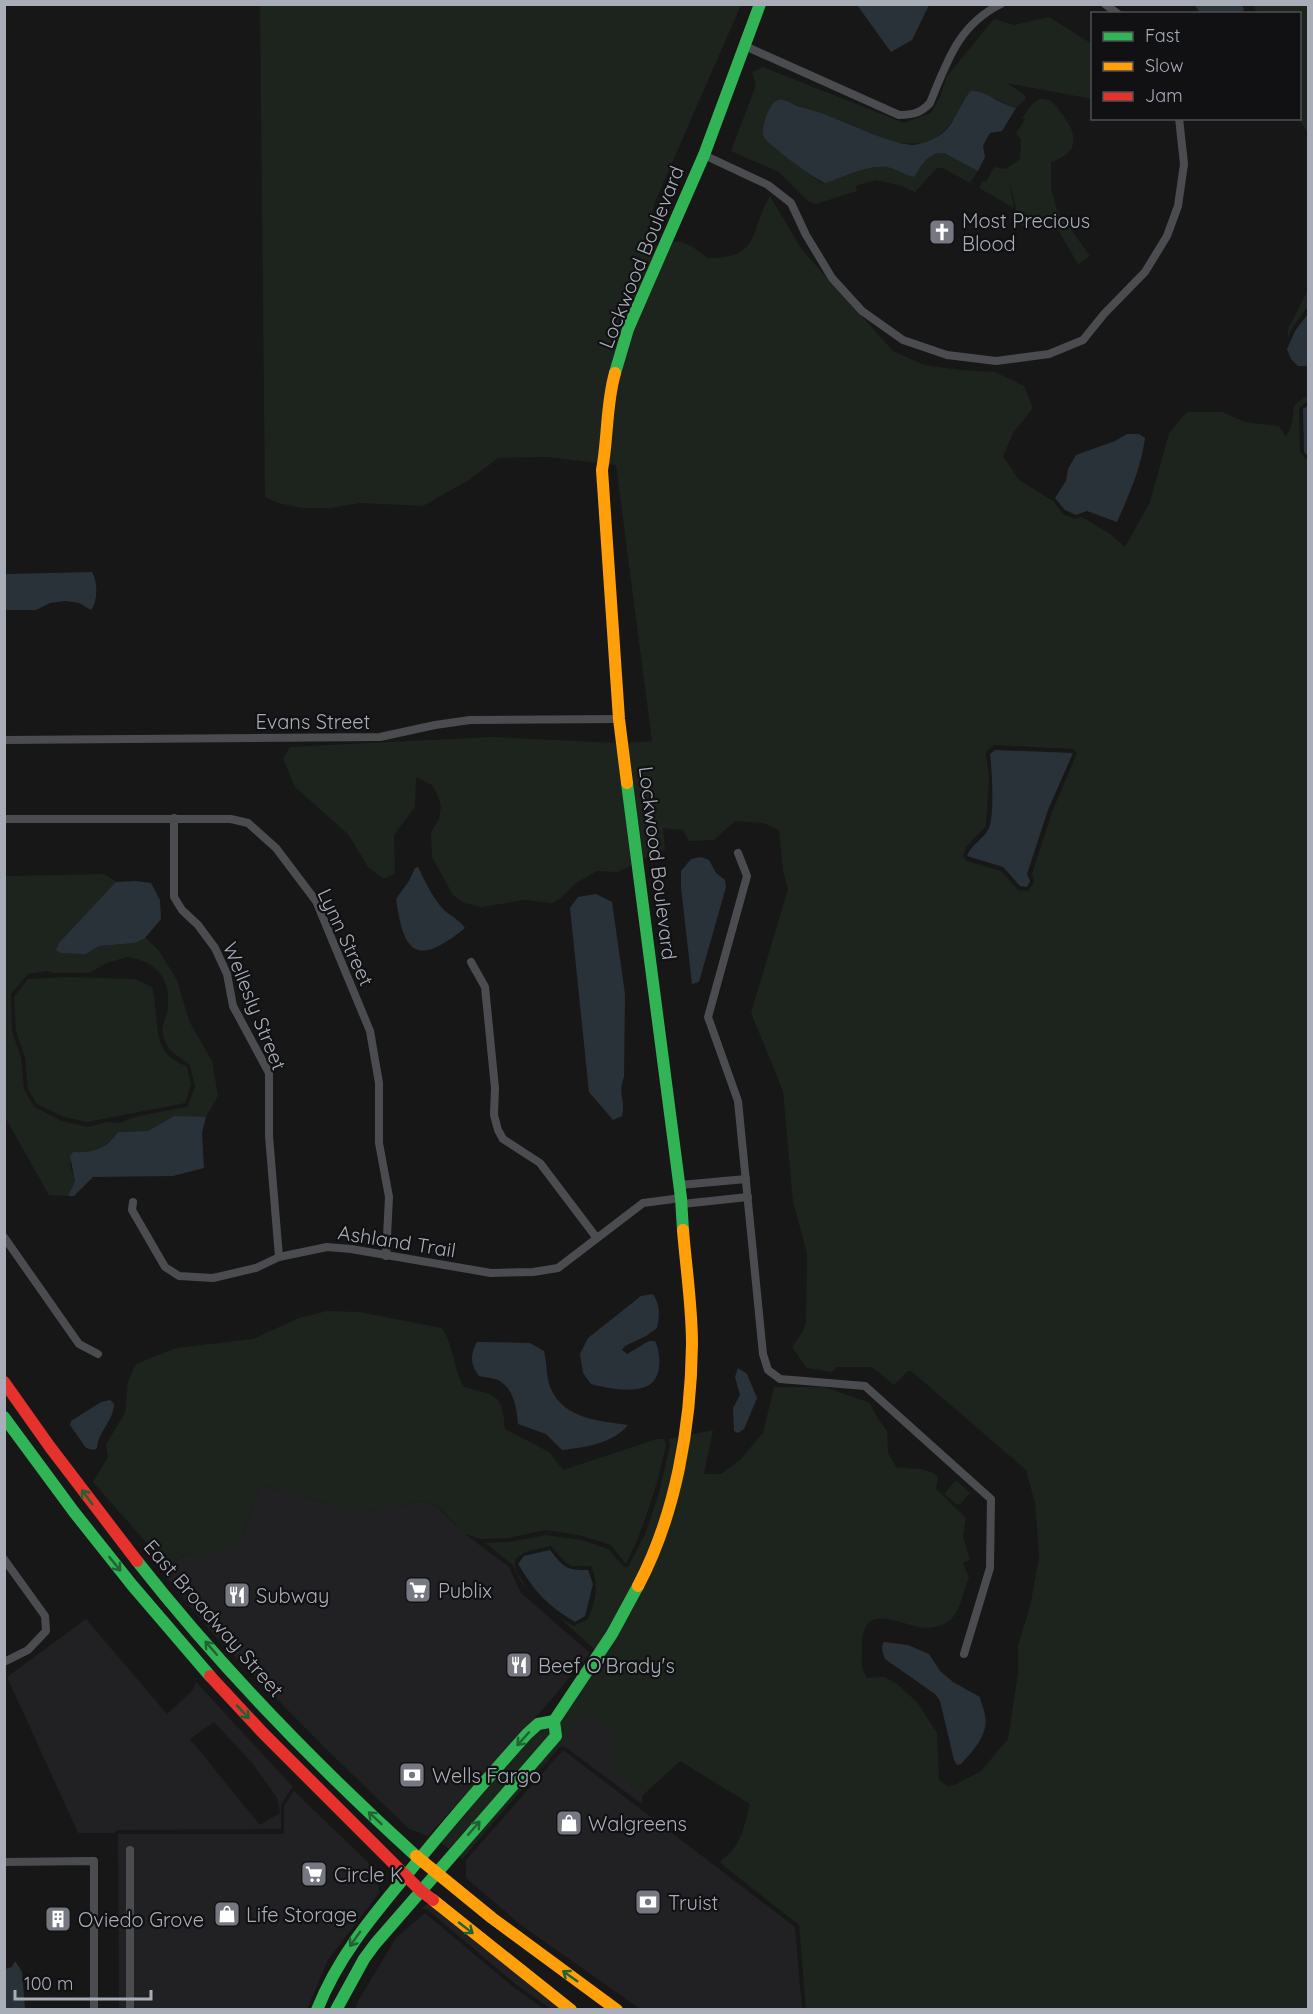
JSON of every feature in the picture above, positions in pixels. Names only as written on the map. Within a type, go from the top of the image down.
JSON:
[{"type":"street","name":"Lockwood Boulevard","points":[[336,2010],[370,1952],[436,1872],[556,1736],[554,1721],[612,1634],[649,1565],[671,1502],[687,1423],[692,1343],[681,1196],[619,719],[602,470],[607,444],[611,386],[628,329],[704,155],[760,4]]},
{"type":"street","points":[[745,46],[899,115],[911,115],[923,110],[930,103],[957,41],[971,25],[1001,4]]},
{"type":"street","points":[[704,155],[768,185],[791,203],[806,235],[832,278],[862,311],[903,340],[947,355],[996,361],[1048,354],[1083,340],[1104,314],[1145,272],[1167,236],[1178,206],[1184,164],[1179,120]]},
{"type":"street","name":"Evans Street","points":[[4,740],[380,737],[470,720],[619,719]]},
{"type":"street","name":"Wellesly Street","points":[[174,818],[174,897],[182,910],[198,925],[215,948],[227,974],[233,1006],[269,1073],[271,1166],[279,1257]]},
{"type":"street","name":"Lynn Street","points":[[4,819],[231,819],[248,823],[276,848],[316,901],[370,1031],[379,1083],[379,1143],[389,1197],[387,1256]]},
{"type":"street","points":[[738,853],[747,876],[708,1017],[738,1101],[763,1354],[768,1370],[780,1379],[865,1386],[991,1499],[990,1568],[964,1654]]},
{"type":"street","points":[[471,962],[485,987],[495,1088],[494,1115],[498,1130],[503,1139],[540,1163],[597,1238]]},
{"type":"street","points":[[681,1196],[746,1179]]},
{"type":"street","points":[[681,1196],[748,1197]]},
{"type":"street","name":"Ashland Trail","points":[[132,1203],[132,1210],[165,1268],[179,1276],[213,1278],[256,1268],[279,1257],[327,1247],[491,1273],[533,1272],[558,1268],[643,1203],[681,1196]]},
{"type":"street","points":[[4,1237],[79,1344],[98,1354]]},
{"type":"street","name":"East Broadway Street","points":[[4,1382],[101,1515],[169,1599],[233,1673],[348,1792],[418,1857],[498,1923],[617,2010]]},
{"type":"street","name":"East Broadway Street","points":[[4,1417],[104,1551],[219,1686],[404,1876],[571,2010]]},
{"type":"street","points":[[4,1559],[45,1616],[46,1631],[28,1650],[4,1662]]},
{"type":"street","points":[[219,1686],[233,1673]]},
{"type":"street","points":[[317,2010],[352,1941],[418,1857],[527,1734],[538,1724],[554,1721]]},
{"type":"street","points":[[130,1850],[130,2010]]},
{"type":"street","points":[[4,1862],[94,1861],[94,2010]]},
{"type":"shaded area","points":[[260,5],[741,5],[655,202],[644,248],[660,245],[624,327],[599,463],[547,457],[498,458],[469,480],[423,506],[360,503],[331,508],[302,508],[278,503],[265,497]]},
{"type":"shaded area","points":[[857,5],[929,5],[912,40],[891,52]]},
{"type":"shaded area","points":[[1195,5],[1242,5],[1244,9],[1242,12],[1199,12]]},
{"type":"shaded area","points":[[1252,5],[1308,5],[1308,133],[1300,120],[1301,12],[1257,12]]},
{"type":"shaded area","points":[[1049,17],[1091,43],[1091,99],[1006,83],[1024,94],[1026,99],[1016,108],[1009,107],[995,98],[963,99],[955,118],[942,133],[929,141],[916,143],[902,143],[887,139],[787,101],[771,145],[821,183],[879,167],[887,167],[914,177],[930,157],[944,153],[978,171],[970,183],[943,168],[937,168],[915,192],[902,186],[876,180],[856,186],[857,191],[816,204],[808,201],[779,172],[731,151],[756,85],[752,72],[763,67],[904,123],[931,113],[940,97],[947,76],[994,19],[1014,25]]},
{"type":"shaded area","points":[[971,91],[1016,108],[1002,131],[990,133],[983,146],[985,157],[978,171],[944,153],[938,153],[926,160],[914,177],[887,167],[879,167],[826,183],[782,154],[767,141],[763,134],[771,106],[774,102],[781,100],[886,139],[913,145],[929,141],[943,133]]},
{"type":"shaded area","points":[[1039,99],[1049,100],[1055,104],[1073,136],[1071,148],[1067,154],[1051,162],[1051,188],[1057,210],[1090,256],[1078,264],[1051,218],[1021,226],[1009,182],[1014,208],[979,188],[983,181],[986,182],[994,167],[1006,169],[1020,159],[1021,140],[1016,134],[1025,119],[1022,118]]},
{"type":"shaded area","points":[[770,196],[802,250],[893,351],[924,365],[995,372],[1024,386],[1033,408],[1013,433],[1003,456],[1019,480],[1053,501],[1064,515],[1076,519],[1082,517],[1110,534],[1125,547],[1150,502],[1169,433],[1187,412],[1222,412],[1245,422],[1279,426],[1286,437],[1292,425],[1294,406],[1308,396],[1308,401],[1299,408],[1300,452],[1308,461],[1308,2009],[806,2009],[799,1925],[720,1861],[733,1850],[737,1843],[750,1804],[680,1761],[642,1796],[614,1768],[614,1736],[586,1710],[526,1785],[462,1859],[457,1856],[559,1722],[651,1571],[689,1435],[713,1430],[704,1474],[721,1474],[740,1460],[763,1433],[774,1387],[825,1387],[870,1403],[887,1431],[888,1453],[896,1467],[928,1471],[938,1477],[936,1489],[966,1518],[963,1536],[970,1560],[963,1563],[969,1578],[960,1605],[953,1617],[942,1625],[928,1628],[890,1620],[874,1620],[868,1624],[863,1633],[862,1667],[867,1678],[885,1677],[897,1684],[917,1702],[937,1733],[939,1780],[947,1786],[955,1785],[981,1771],[1008,1739],[1018,1673],[1018,1645],[1030,1607],[1039,1557],[1035,1503],[1026,1470],[911,1371],[908,1371],[894,1385],[872,1367],[837,1367],[832,1372],[807,1368],[792,1347],[802,1333],[806,1322],[807,1253],[793,1202],[783,1091],[751,1013],[788,889],[783,871],[779,830],[763,823],[735,821],[714,840],[689,841],[683,830],[663,828],[665,849],[642,860],[627,743],[652,741],[616,465],[608,464],[616,387],[632,331],[671,242],[686,244],[707,258],[737,254],[751,241]],"holes":[[[994,745],[1073,749],[1077,753],[1052,812],[1032,874],[1034,882],[1028,891],[1018,890],[1001,871],[967,861],[963,856],[966,847],[986,826],[989,777],[987,751]]]},
{"type":"shaded area","points":[[1308,290],[1308,306],[1287,339],[1289,327]]},
{"type":"shaded area","points":[[1308,314],[1308,366],[1298,366],[1291,359],[1287,349],[1295,331]]},
{"type":"shaded area","points":[[1308,406],[1308,456],[1304,452],[1303,409]]},
{"type":"shaded area","points":[[1127,434],[1139,434],[1145,438],[1138,471],[1117,522],[1087,511],[1076,515],[1065,510],[1055,498],[1066,481],[1068,469],[1076,455],[1115,441]]},
{"type":"shaded area","points":[[92,572],[96,591],[95,602],[91,610],[79,603],[66,601],[50,603],[36,610],[5,610],[5,574]]},
{"type":"shaded area","points":[[492,737],[618,743],[633,864],[618,872],[597,871],[576,883],[561,898],[552,903],[525,900],[481,907],[464,903],[453,895],[432,857],[431,832],[439,819],[441,807],[438,796],[432,785],[416,777],[415,807],[394,835],[395,873],[383,879],[368,867],[348,834],[295,787],[283,759],[290,747]]},
{"type":"shaded area","points":[[995,750],[1073,753],[1048,810],[1027,874],[1030,881],[1027,887],[1020,886],[1003,867],[967,856],[986,834],[990,824],[992,770],[990,754]]},
{"type":"shaded area","points":[[701,857],[709,860],[716,873],[725,880],[726,887],[699,982],[692,984],[681,871],[691,859]]},
{"type":"shaded area","points":[[418,867],[439,904],[465,928],[436,948],[425,951],[416,949],[409,943],[399,918],[396,899],[415,868]]},
{"type":"shaded area","points":[[104,874],[117,882],[86,954],[99,946],[135,943],[145,937],[159,951],[177,980],[189,1021],[212,1061],[218,1096],[205,1118],[174,1116],[148,1131],[118,1132],[98,1149],[73,1152],[70,1165],[75,1181],[68,1196],[49,1195],[5,1117],[4,876]],"holes":[[[127,957],[138,959],[161,974],[168,991],[163,1035],[171,1050],[190,1065],[195,1087],[187,1107],[138,1116],[119,1123],[108,1122],[88,1127],[62,1121],[34,1107],[24,1089],[21,1058],[12,1031],[11,994],[28,974],[47,971],[89,973],[107,963]]]},
{"type":"shaded area","points":[[116,882],[151,883],[160,900],[161,919],[145,938],[135,943],[99,946],[86,954],[61,953],[56,950],[59,943]]},
{"type":"shaded area","points":[[596,894],[612,902],[625,994],[624,1077],[621,1088],[623,1110],[622,1116],[613,1120],[589,1092],[570,908],[578,897]]},
{"type":"shaded area","points":[[68,977],[135,979],[152,987],[161,1043],[170,1057],[187,1067],[191,1085],[185,1103],[87,1122],[64,1117],[37,1104],[28,1089],[25,1057],[16,1031],[14,997],[28,979]]},
{"type":"shaded area","points":[[174,1116],[206,1117],[202,1133],[204,1168],[173,1176],[93,1177],[74,1196],[68,1196],[75,1181],[70,1156],[73,1152],[99,1149],[118,1132],[148,1131]]},
{"type":"shaded area","points":[[653,1294],[659,1310],[657,1328],[622,1350],[627,1354],[649,1341],[655,1341],[660,1361],[654,1381],[642,1388],[629,1390],[591,1384],[583,1373],[580,1354],[588,1338],[641,1296]]},
{"type":"shaded area","points":[[327,1311],[359,1312],[442,1328],[464,1387],[496,1398],[502,1409],[505,1429],[549,1452],[563,1470],[657,1439],[664,1439],[666,1445],[654,1491],[645,1520],[626,1564],[611,1545],[583,1536],[546,1530],[508,1538],[481,1539],[465,1534],[439,1507],[423,1501],[356,1511],[260,1485],[242,1539],[206,1557],[189,1552],[166,1565],[93,1482],[108,1457],[106,1444],[125,1413],[128,1381],[136,1364],[176,1348],[253,1339],[299,1318]]},
{"type":"shaded area","points":[[477,1342],[530,1343],[544,1351],[549,1385],[565,1407],[584,1417],[628,1425],[606,1440],[589,1446],[562,1450],[546,1434],[518,1424],[514,1399],[508,1388],[496,1379],[479,1376],[472,1359]]},
{"type":"shaded area","points":[[738,1368],[747,1374],[757,1398],[744,1429],[738,1433],[734,1431],[733,1408],[740,1395],[735,1377]]},
{"type":"shaded area","points":[[110,1400],[114,1404],[113,1411],[100,1436],[97,1448],[94,1450],[86,1448],[70,1425],[71,1421],[101,1402]]},
{"type":"shaded area","points":[[679,1437],[672,1476],[654,1540],[628,1597],[595,1650],[560,1618],[574,1626],[588,1619],[596,1593],[591,1566],[571,1566],[551,1546],[529,1551],[517,1558],[515,1564],[521,1580],[530,1591],[521,1582],[512,1564],[485,1543],[509,1542],[546,1535],[582,1540],[608,1549],[624,1567],[628,1567],[646,1532],[659,1493],[670,1446],[669,1439]]},
{"type":"shaded area","points":[[956,1480],[970,1493],[960,1504],[956,1504],[944,1494]]},
{"type":"shaded area","points":[[260,1485],[356,1511],[423,1501],[438,1507],[465,1534],[509,1567],[521,1593],[590,1653],[550,1701],[428,1836],[409,1829],[323,1746],[216,1637],[165,1576],[166,1565],[189,1552],[242,1539]]},
{"type":"shaded area","points":[[550,1550],[566,1567],[588,1570],[593,1584],[585,1616],[575,1622],[542,1597],[518,1564],[524,1556]]},
{"type":"shaded area","points":[[86,1619],[167,1714],[192,1691],[196,1682],[293,1787],[281,1804],[281,1829],[118,1830],[114,1833],[78,1833],[7,1677]],"holes":[[[214,1722],[253,1764],[277,1798],[280,1813],[260,1825],[190,1739]]]},
{"type":"shaded area","points":[[884,1642],[908,1645],[929,1654],[940,1671],[953,1682],[980,1697],[986,1719],[985,1726],[976,1747],[961,1764],[957,1765],[954,1760],[940,1701],[935,1694],[885,1659],[882,1648]]},
{"type":"shaded area","points":[[586,1709],[614,1736],[614,1768],[642,1796],[642,1804],[564,1746],[560,1747],[526,1785]]},
{"type":"shaded area","points":[[550,1727],[551,1734],[449,1849],[439,1841],[540,1729]]},
{"type":"shaded area","points":[[563,1750],[795,1927],[802,2009],[640,2009],[521,1925],[466,1878],[466,1860]]},
{"type":"shaded area","points":[[294,1791],[378,1872],[379,1893],[328,1960],[307,2009],[119,2009],[118,1834],[284,1834],[284,1806]]},
{"type":"shaded area","points":[[428,1903],[563,2009],[551,2009],[514,1983],[427,1909],[422,1909]]},
{"type":"shaded area","points":[[425,1913],[512,1986],[544,2009],[355,2009],[396,1938]]},
{"type":"shaded area","points":[[15,1961],[22,1972],[25,2009],[5,2009],[5,1969],[12,1967]]},
{"type":"traffic: fast","points":[[615,373],[628,329],[704,155],[760,4]]},
{"type":"traffic: fast","points":[[627,783],[681,1198],[683,1230]]},
{"type":"traffic: fast","points":[[4,1417],[74,1512],[132,1585],[210,1676]]},
{"type":"traffic: fast","points":[[137,1561],[202,1639],[270,1714],[342,1787],[416,1856]]},
{"type":"traffic: fast","points":[[336,2010],[364,1959],[375,1944],[556,1736],[554,1721],[612,1634],[638,1586]]},
{"type":"traffic: fast","points":[[317,2010],[344,1957],[379,1908],[527,1734],[538,1724],[554,1721]]},
{"type":"traffic: slow","points":[[615,373],[602,470],[619,719],[627,783]]},
{"type":"traffic: slow","points":[[638,1586],[651,1558],[672,1499],[684,1438],[691,1375],[692,1330],[683,1230]]},
{"type":"traffic: slow","points":[[416,1856],[492,1918],[617,2010]]},
{"type":"traffic: slow","points":[[433,1900],[571,2010]]},
{"type":"traffic: jam","points":[[4,1382],[50,1447],[137,1561]]},
{"type":"traffic: jam","points":[[210,1676],[263,1733],[421,1891],[433,1900]]},
{"type":"place","name":"Most Precious Blood","points":[[942,232]]},
{"type":"place","name":"Publix","points":[[418,1590]]},
{"type":"place","name":"Subway","points":[[237,1595]]},
{"type":"place","name":"Beef O'Brady's","points":[[519,1665]]},
{"type":"place","name":"Wells Fargo","points":[[412,1775]]},
{"type":"place","name":"Walgreens","points":[[569,1823]]},
{"type":"place","name":"Circle K","points":[[314,1874]]},
{"type":"place","name":"Truist","points":[[648,1902]]},
{"type":"place","name":"Life Storage","points":[[227,1914]]},
{"type":"place","name":"Oviedo Grove","points":[[58,1919]]}]
